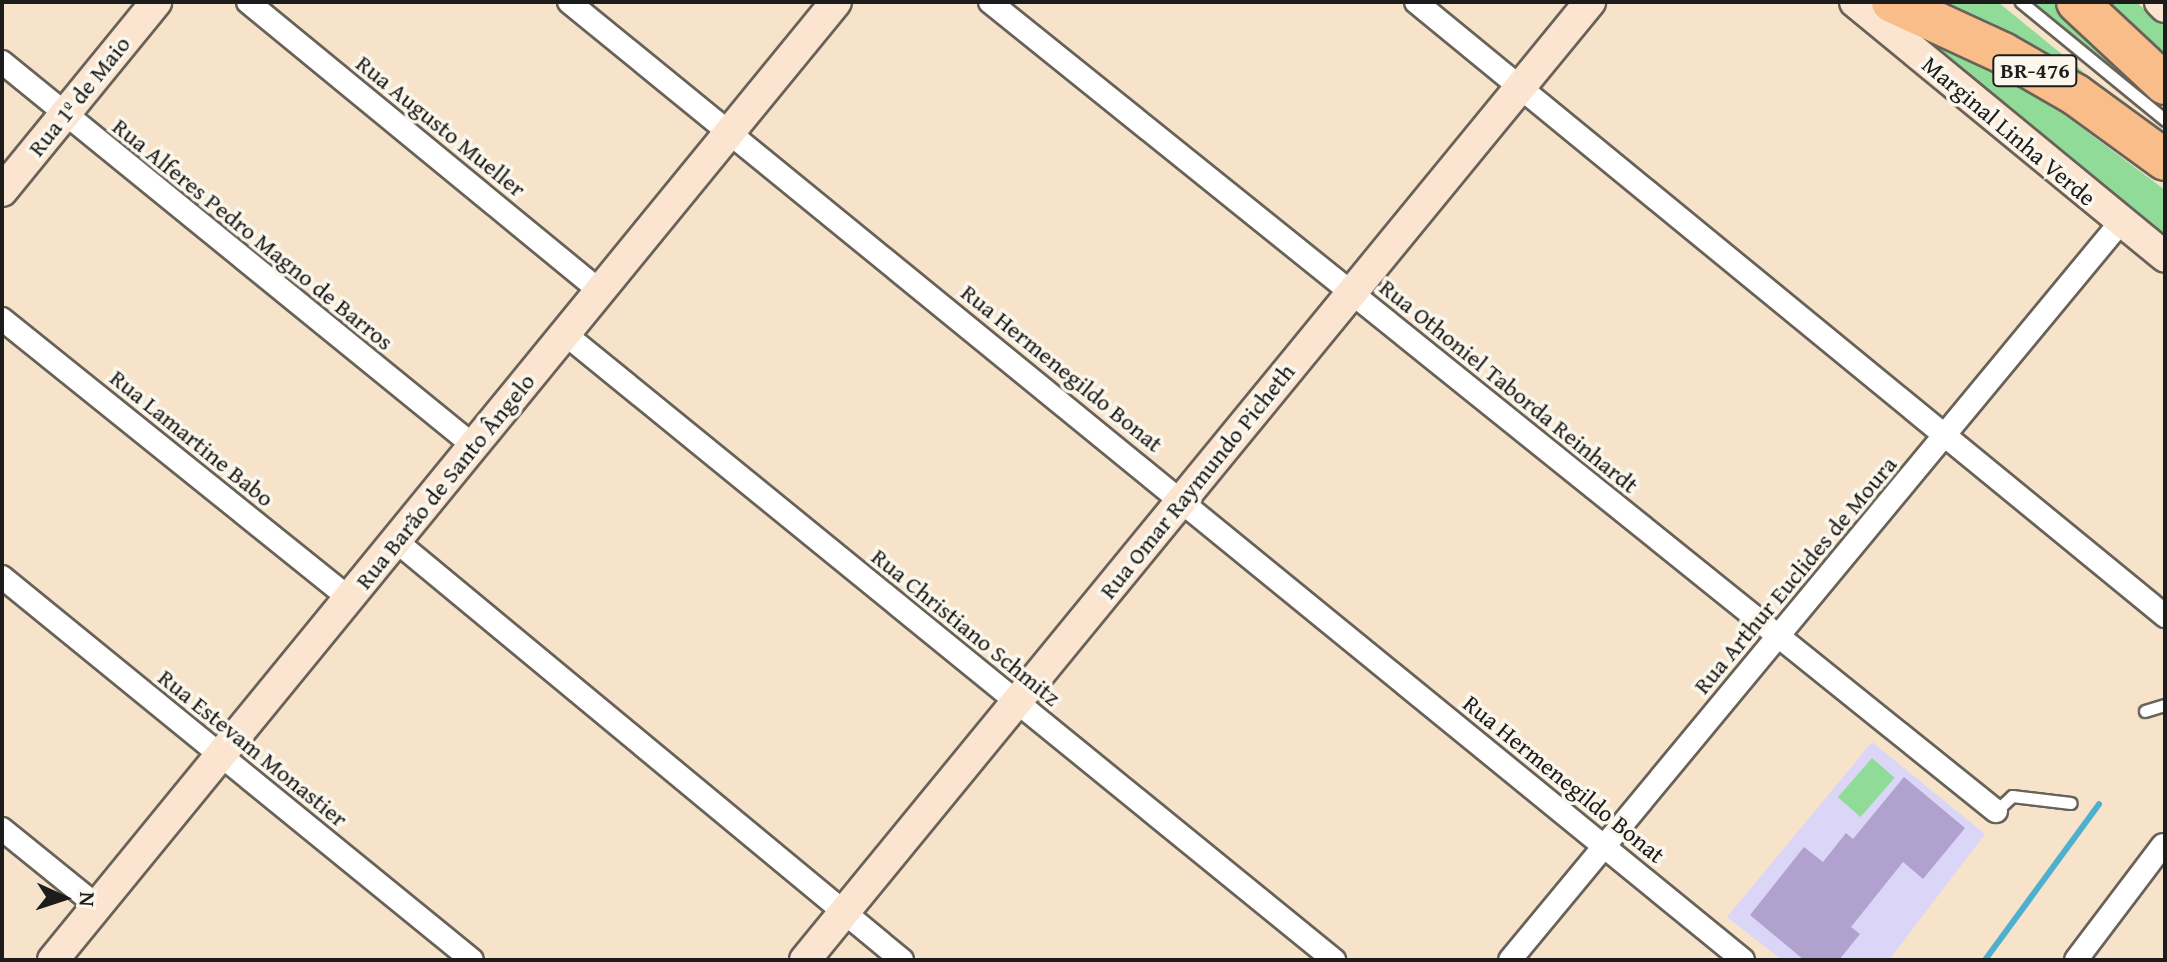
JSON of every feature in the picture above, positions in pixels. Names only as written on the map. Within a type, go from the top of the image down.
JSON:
[{"type":"highway","name":"BR-476","points":[[1892,2],[2003,53],[2076,95],[2165,160]]},
{"type":"highway","name":"BR-476","points":[[2077,2],[2165,84]]},
{"type":"main road","name":"Rua 1º de Maio","points":[[2,191],[156,2]]},
{"type":"main road","name":"Rua Barão de Santo Ângelo","points":[[53,960],[836,2]]},
{"type":"main road","name":"Rua Omar Raymundo Picheth","points":[[805,960],[1590,2]]},
{"type":"main road","name":"Marginal Linha Verde","points":[[1855,2],[2165,257]]},
{"type":"main road","points":[[2160,2],[2165,7]]},
{"type":"street","name":"Rua Augusto Mueller","points":[[248,2],[600,291]]},
{"type":"street","name":"Rua Hermenegildo Bonat","points":[[569,2],[1182,499],[1743,960]]},
{"type":"street","name":"Rua Othoniel Taborda Reinhardt","points":[[990,2],[1996,811]]},
{"type":"street","points":[[1416,2],[2165,616]]},
{"type":"street","name":"Rua Alferes Pedro Magno de Barros","points":[[2,62],[474,446]]},
{"type":"street","name":"Rua Arthur Euclides de Moura","points":[[1510,960],[2120,223]]},
{"type":"street","name":"Rua Lamartine Babo","points":[[2,319],[349,598]]},
{"type":"street","name":"Rua Christiano Schmitz","points":[[565,334],[1334,960]]},
{"type":"street","points":[[396,541],[902,960]]},
{"type":"street","name":"Rua Estevam Monastier","points":[[2,577],[472,960]]},
{"type":"street","points":[[2,829],[97,906]]},
{"type":"street","points":[[2076,960],[2163,845]]},
{"type":"lane","points":[[2021,2],[2165,120]]},
{"type":"lane","points":[[2145,711],[2165,705]]},
{"type":"lane","points":[[1996,811],[2012,796],[2029,795],[2071,803]]},
{"type":"shaded area","points":[[1872,742],[1985,834],[1889,960],[1782,960],[1727,917]]},
{"type":"green space","points":[[1924,2],[1998,2],[2114,97],[2110,103]]},
{"type":"green space","points":[[2030,2],[2057,2],[2132,75],[2127,82]]},
{"type":"green space","points":[[2099,2],[2136,2],[2165,26],[2165,67]]},
{"type":"green space","points":[[1919,38],[2021,82],[2165,190],[2165,241]]},
{"type":"green space","points":[[1872,758],[1895,778],[1861,817],[1838,797]]},
{"type":"building","points":[[1904,777],[1965,828],[1923,879],[1903,862],[1851,927],[1860,934],[1839,960],[1804,960],[1750,915],[1804,847],[1823,862],[1846,833],[1853,839]]},
{"type":"waterway","points":[[1985,960],[2099,804]]}]
